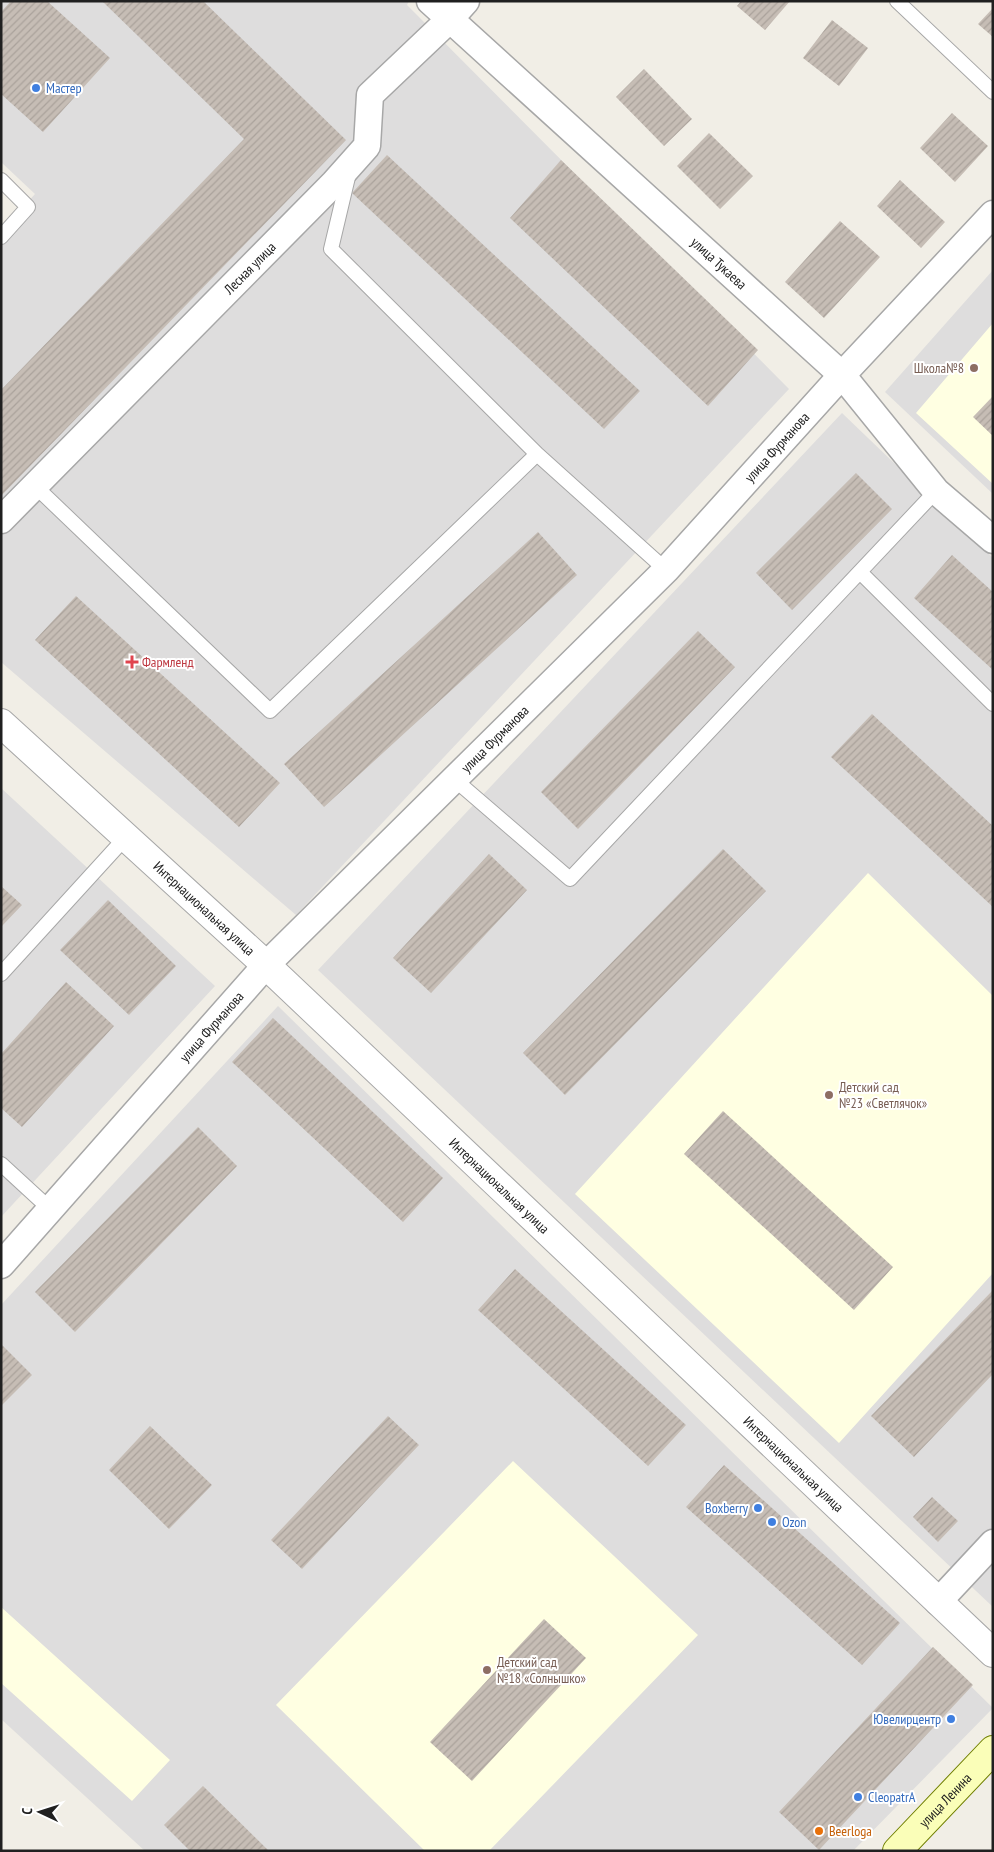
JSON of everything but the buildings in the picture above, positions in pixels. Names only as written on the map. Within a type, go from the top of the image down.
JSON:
[{"type":"main road","name":"улица Ленина","points":[[897,1851],[993,1750]]},
{"type":"street","name":"улица Тукаева","points":[[430,1],[457,11],[842,375],[936,491],[993,540]]},
{"type":"street","name":"Лесная улица","points":[[1,520],[352,163],[367,146],[370,95],[457,11]]},
{"type":"street","name":"улица Фурманова","points":[[1,1265],[266,965],[666,570],[842,375],[993,214]]},
{"type":"street","name":"Интернациональная улица","points":[[1,723],[266,965],[993,1653]]},
{"type":"street","points":[[938,1602],[993,1543]]},
{"type":"lane","points":[[897,1],[993,92]]},
{"type":"lane","points":[[352,163],[331,248],[537,454],[666,570]]},
{"type":"lane","points":[[1,180],[28,207],[1,237]]},
{"type":"lane","points":[[35,486],[270,711],[537,454]]},
{"type":"lane","points":[[454,779],[570,880],[936,491]]},
{"type":"lane","points":[[860,572],[993,704]]},
{"type":"lane","points":[[1,974],[126,837]]},
{"type":"lane","points":[[1,1164],[50,1209]]},
{"type":"shaded area","points":[[1,1],[409,1],[407,5],[789,389],[296,915],[1,662],[1,231],[35,194],[1,162]]},
{"type":"shaded area","points":[[993,270],[993,494],[885,392]]},
{"type":"shaded area","name":"Школа№8","points":[[993,323],[993,484],[916,413]]},
{"type":"shaded area","points":[[842,413],[993,558],[993,1607],[318,970]]},
{"type":"shaded area","points":[[1,788],[215,986],[1,1217]]},
{"type":"shaded area","name":"Детский сад №23 «Светлячок»","points":[[868,873],[993,996],[993,1273],[839,1443],[575,1194]]},
{"type":"shaded area","points":[[278,1006],[993,1708],[853,1851],[145,1851],[1,1719],[1,1305]]},
{"type":"shaded area","name":"Детский сад №18 «Солнышко»","points":[[513,1461],[698,1635],[489,1851],[425,1851],[276,1705]]},
{"type":"shaded area","points":[[1,1607],[170,1760],[132,1801],[1,1683]]},
{"type":"place","name":"Мастер","points":[[36,88]]},
{"type":"place","name":"Школа№8","points":[[974,368]]},
{"type":"place","name":"Фармленд","points":[[132,662]]},
{"type":"place","name":"Детский сад №23 «Светлячок»","points":[[829,1095]]},
{"type":"place","name":"Boxberry","points":[[758,1508]]},
{"type":"place","name":"Ozon","points":[[772,1522]]},
{"type":"place","name":"Детский сад №18 «Солнышко»","points":[[487,1670]]},
{"type":"place","name":"Ювелирцентр","points":[[951,1719]]},
{"type":"place","name":"CleopatrA","points":[[858,1797]]},
{"type":"place","name":"Beerloga","points":[[819,1831]]}]
